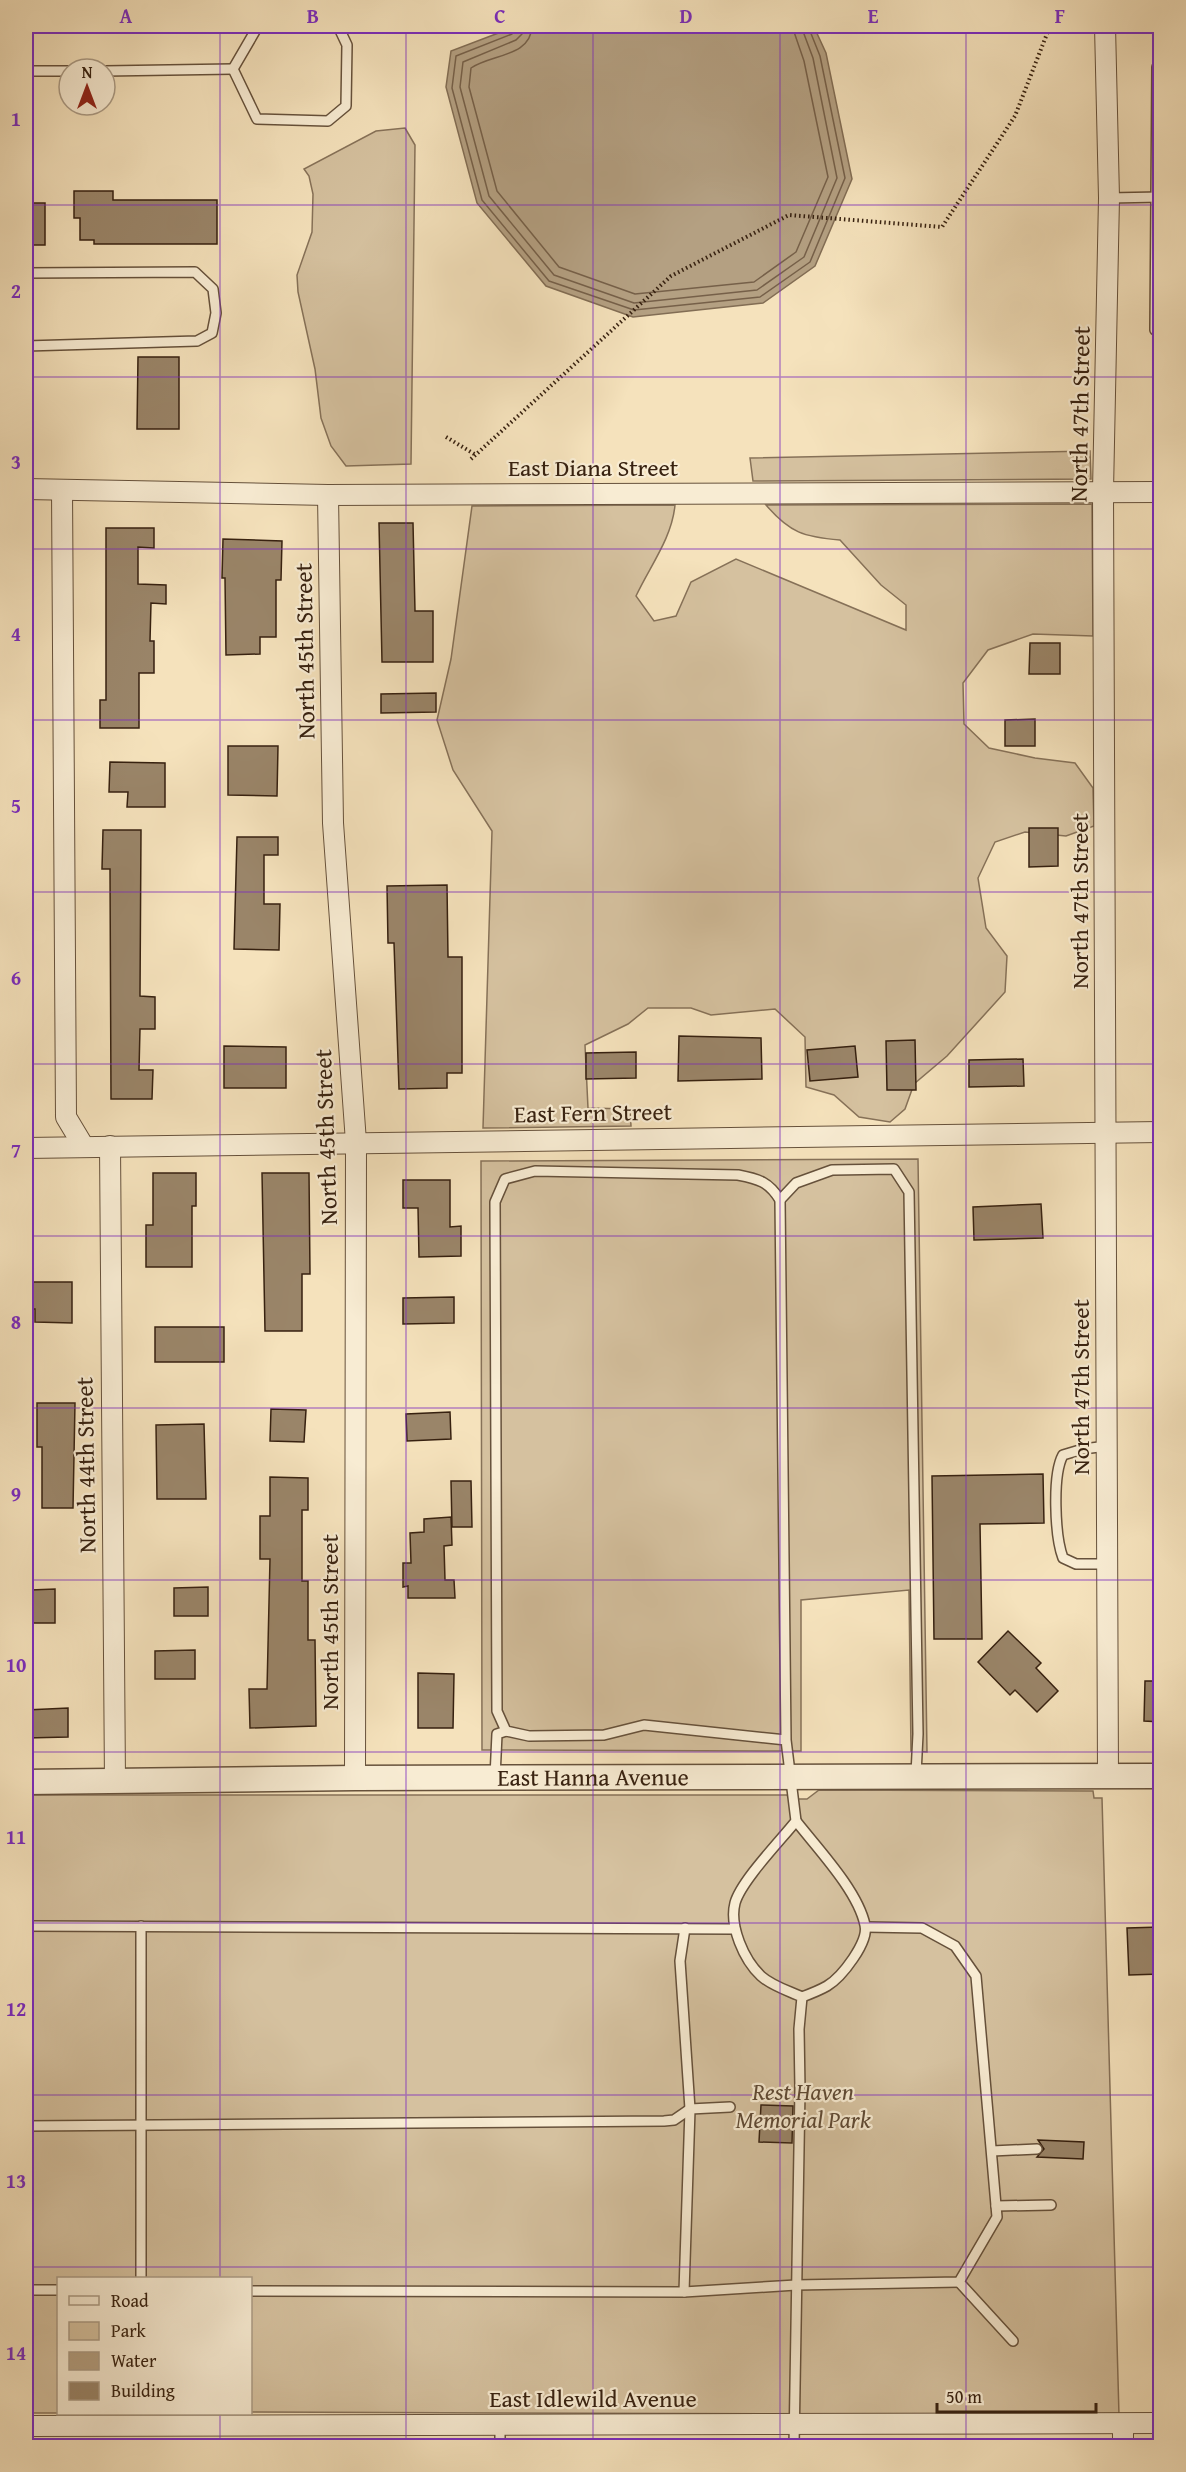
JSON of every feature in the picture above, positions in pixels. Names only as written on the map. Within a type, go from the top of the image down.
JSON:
[{"type":"street","name":"North 47th Street","points":[[1105,26],[1109,198],[1103,491],[1108,1776]]},
{"type":"street","name":"East Diana Street","points":[[26,489],[328,495],[1161,492]]},
{"type":"street","points":[[62,490],[66,1117],[84,1147]]},
{"type":"street","name":"North 45th Street","points":[[328,495],[333,823],[356,1142],[355,1778]]},
{"type":"street","name":"East Fern Street","points":[[26,1148],[1161,1131]]},
{"type":"street","name":"North 44th Street","points":[[110,1146],[115,1782]]},
{"type":"street","name":"East Hanna Avenue","points":[[26,1782],[355,1778],[1161,1776]]},
{"type":"street","name":"East Idlewild Avenue","points":[[26,2426],[1161,2423]]},
{"type":"street","points":[[1123,2424],[1123,2446]]},
{"type":"lane","points":[[234,69],[258,26]]},
{"type":"lane","points":[[234,69],[257,119],[328,121],[346,106],[347,45],[338,26]]},
{"type":"lane","points":[[1155,330],[1158,197],[1157,67]]},
{"type":"lane","points":[[117,71],[234,69]]},
{"type":"lane","points":[[26,71],[57,71]]},
{"type":"lane","points":[[1109,198],[1158,197]]},
{"type":"lane","points":[[26,273],[195,272],[213,289],[216,314],[212,333],[197,341],[26,346]]},
{"type":"lane","points":[[780,1200],[796,1183],[832,1170],[894,1169],[909,1192],[918,1734],[916,1777]]},
{"type":"lane","points":[[506,1731],[497,1712],[495,1202],[505,1179],[535,1171],[738,1175],[761,1180],[773,1188],[780,1200],[786,1756],[792,1777],[796,1821],[855,1900],[866,1927],[860,1947],[846,1967],[829,1985],[802,1997]]},
{"type":"lane","points":[[1107,1446],[1083,1449],[1063,1455],[1058,1470],[1057,1527],[1063,1558],[1076,1564],[1108,1564]]},
{"type":"lane","points":[[495,1778],[497,1734],[506,1731],[529,1736],[604,1736],[644,1725],[786,1740]]},
{"type":"lane","points":[[796,1821],[751,1876],[735,1903],[735,1929],[746,1955],[760,1975],[802,1997]]},
{"type":"lane","points":[[26,1926],[735,1929]]},
{"type":"lane","points":[[141,1926],[141,2277]]},
{"type":"lane","points":[[866,1927],[922,1928],[955,1946],[976,1976],[997,2217],[959,2282]]},
{"type":"lane","points":[[684,2292],[690,2109],[680,1961],[685,1928]]},
{"type":"lane","points":[[794,2446],[799,2029],[802,1997]]},
{"type":"lane","points":[[26,2126],[664,2121],[674,2120],[690,2109],[730,2107]]},
{"type":"lane","points":[[992,2151],[1037,2149]]},
{"type":"lane","points":[[996,2206],[1050,2205]]},
{"type":"lane","points":[[252,2291],[684,2292],[796,2285],[959,2282],[1012,2341]]},
{"type":"lane","points":[[26,2290],[57,2290]]},
{"type":"lane","points":[[500,2425],[500,2446]]},
{"type":"path","points":[[471,459],[671,276],[789,215],[942,227],[1015,116],[1050,26]]},
{"type":"path","points":[[446,437],[476,455]]},
{"type":"green space","points":[[405,128],[415,145],[411,464],[346,466],[331,446],[321,418],[315,369],[298,292],[297,275],[312,232],[313,194],[309,176],[304,169],[376,131]]},
{"type":"green space","points":[[1090,451],[1091,479],[753,481],[750,458]]},
{"type":"green space","points":[[1092,504],[1093,636],[1033,634],[988,650],[963,683],[964,724],[989,748],[1035,758],[1075,763],[1093,788],[1094,826],[1066,836],[1025,832],[995,842],[978,878],[986,928],[1007,956],[1005,992],[947,1056],[914,1084],[905,1109],[890,1122],[859,1117],[834,1095],[806,1087],[805,1037],[775,1009],[711,1015],[691,1008],[648,1008],[628,1024],[585,1045],[588,1108],[630,1109],[631,1126],[483,1128],[492,831],[453,770],[437,720],[451,659],[472,506],[675,505],[670,529],[636,596],[654,621],[676,616],[691,582],[736,559],[906,630],[906,605],[881,585],[840,540],[798,532],[790,528],[766,505]]},
{"type":"green space","points":[[918,1159],[927,1752],[911,1751],[909,1590],[801,1600],[801,1751],[482,1750],[481,1161]]},
{"type":"green space","name":"Rest Haven Memorial Park","points":[[819,1790],[1093,1791],[1094,1798],[1102,1798],[1119,2415],[252,2412],[252,2277],[57,2277],[57,2413],[26,2413],[26,1795],[787,1795],[789,1799],[807,1799]]},
{"type":"water","points":[[517,26],[814,27],[826,53],[852,179],[815,266],[763,303],[633,317],[546,286],[477,203],[446,87],[451,51]]},
{"type":"building","points":[[74,191],[113,191],[113,200],[217,200],[217,244],[94,244],[94,240],[80,240],[80,218],[74,218]]},
{"type":"building","points":[[26,203],[45,203],[45,245],[26,245]]},
{"type":"building","points":[[138,357],[179,357],[179,429],[137,429]]},
{"type":"building","points":[[379,523],[413,523],[415,611],[433,611],[433,662],[382,662]]},
{"type":"building","points":[[106,528],[154,528],[154,548],[138,547],[138,584],[166,585],[166,604],[151,603],[150,641],[154,641],[154,673],[139,673],[139,728],[100,728],[100,700],[106,700]]},
{"type":"building","points":[[223,539],[282,541],[281,580],[276,580],[276,637],[260,637],[260,654],[226,655],[225,578],[222,578]]},
{"type":"building","points":[[1030,643],[1060,643],[1060,674],[1029,674]]},
{"type":"building","points":[[436,693],[436,712],[381,713],[381,694]]},
{"type":"building","points":[[1035,719],[1035,746],[1005,746],[1005,720]]},
{"type":"building","points":[[228,746],[278,746],[277,796],[228,795]]},
{"type":"building","points":[[110,762],[165,763],[165,807],[127,807],[128,792],[109,792]]},
{"type":"building","points":[[1029,828],[1058,828],[1058,866],[1029,867]]},
{"type":"building","points":[[103,830],[141,830],[140,996],[155,997],[155,1029],[140,1029],[139,1070],[153,1070],[152,1099],[111,1099],[110,869],[102,869]]},
{"type":"building","points":[[237,837],[278,837],[278,855],[264,855],[264,904],[280,904],[279,950],[234,949]]},
{"type":"building","points":[[447,885],[448,957],[462,957],[462,1073],[447,1073],[447,1088],[399,1089],[394,943],[388,943],[387,886]]},
{"type":"building","points":[[679,1036],[761,1038],[762,1079],[678,1081]]},
{"type":"building","points":[[915,1040],[916,1090],[887,1090],[886,1041]]},
{"type":"building","points":[[224,1046],[286,1047],[286,1088],[224,1088]]},
{"type":"building","points":[[855,1046],[858,1077],[810,1081],[807,1050]]},
{"type":"building","points":[[636,1052],[636,1078],[586,1079],[586,1053]]},
{"type":"building","points":[[1023,1059],[1024,1086],[969,1087],[969,1060]]},
{"type":"building","points":[[153,1173],[196,1173],[196,1206],[192,1206],[192,1267],[146,1267],[146,1225],[153,1225]]},
{"type":"building","points":[[262,1173],[309,1173],[310,1274],[302,1274],[302,1331],[265,1331]]},
{"type":"building","points":[[403,1180],[450,1180],[450,1227],[461,1226],[461,1256],[419,1257],[418,1208],[403,1208]]},
{"type":"building","points":[[1041,1204],[1043,1238],[974,1240],[973,1207]]},
{"type":"building","points":[[26,1282],[72,1282],[72,1323],[35,1322],[35,1309],[26,1309]]},
{"type":"building","points":[[454,1297],[454,1323],[403,1324],[403,1298]]},
{"type":"building","points":[[155,1327],[224,1327],[224,1362],[155,1362]]},
{"type":"building","points":[[37,1403],[75,1403],[73,1508],[42,1508],[42,1447],[37,1447]]},
{"type":"building","points":[[271,1409],[306,1410],[304,1442],[270,1441]]},
{"type":"building","points":[[450,1412],[451,1439],[407,1441],[406,1414]]},
{"type":"building","points":[[204,1424],[206,1499],[157,1499],[156,1425]]},
{"type":"building","points":[[1043,1474],[1044,1523],[980,1524],[982,1639],[934,1639],[932,1476]]},
{"type":"building","points":[[270,1477],[308,1478],[308,1510],[302,1510],[302,1581],[308,1581],[308,1640],[315,1640],[316,1726],[250,1728],[249,1689],[267,1689],[270,1559],[260,1559],[260,1516],[270,1516]]},
{"type":"building","points":[[451,1481],[471,1481],[472,1527],[452,1527]]},
{"type":"building","points":[[451,1517],[452,1545],[444,1546],[445,1580],[454,1580],[455,1598],[408,1598],[408,1586],[403,1587],[403,1563],[411,1563],[410,1533],[424,1532],[424,1519]]},
{"type":"building","points":[[208,1587],[208,1616],[174,1616],[174,1588]]},
{"type":"building","points":[[55,1589],[55,1623],[31,1623],[31,1590]]},
{"type":"building","points":[[1008,1631],[1041,1663],[1036,1668],[1058,1691],[1037,1712],[1015,1690],[1010,1695],[978,1662]]},
{"type":"building","points":[[195,1650],[195,1679],[155,1679],[155,1651]]},
{"type":"building","points":[[418,1673],[454,1674],[453,1728],[418,1728]]},
{"type":"building","points":[[1145,1681],[1161,1681],[1161,1722],[1144,1721]]},
{"type":"building","points":[[68,1708],[68,1737],[26,1738],[26,1710]]},
{"type":"building","points":[[1161,1927],[1161,1974],[1129,1975],[1127,1928]]},
{"type":"building","points":[[761,2105],[793,2106],[792,2143],[759,2142]]},
{"type":"building","points":[[1038,2140],[1084,2142],[1083,2159],[1037,2157],[1044,2149]]}]
